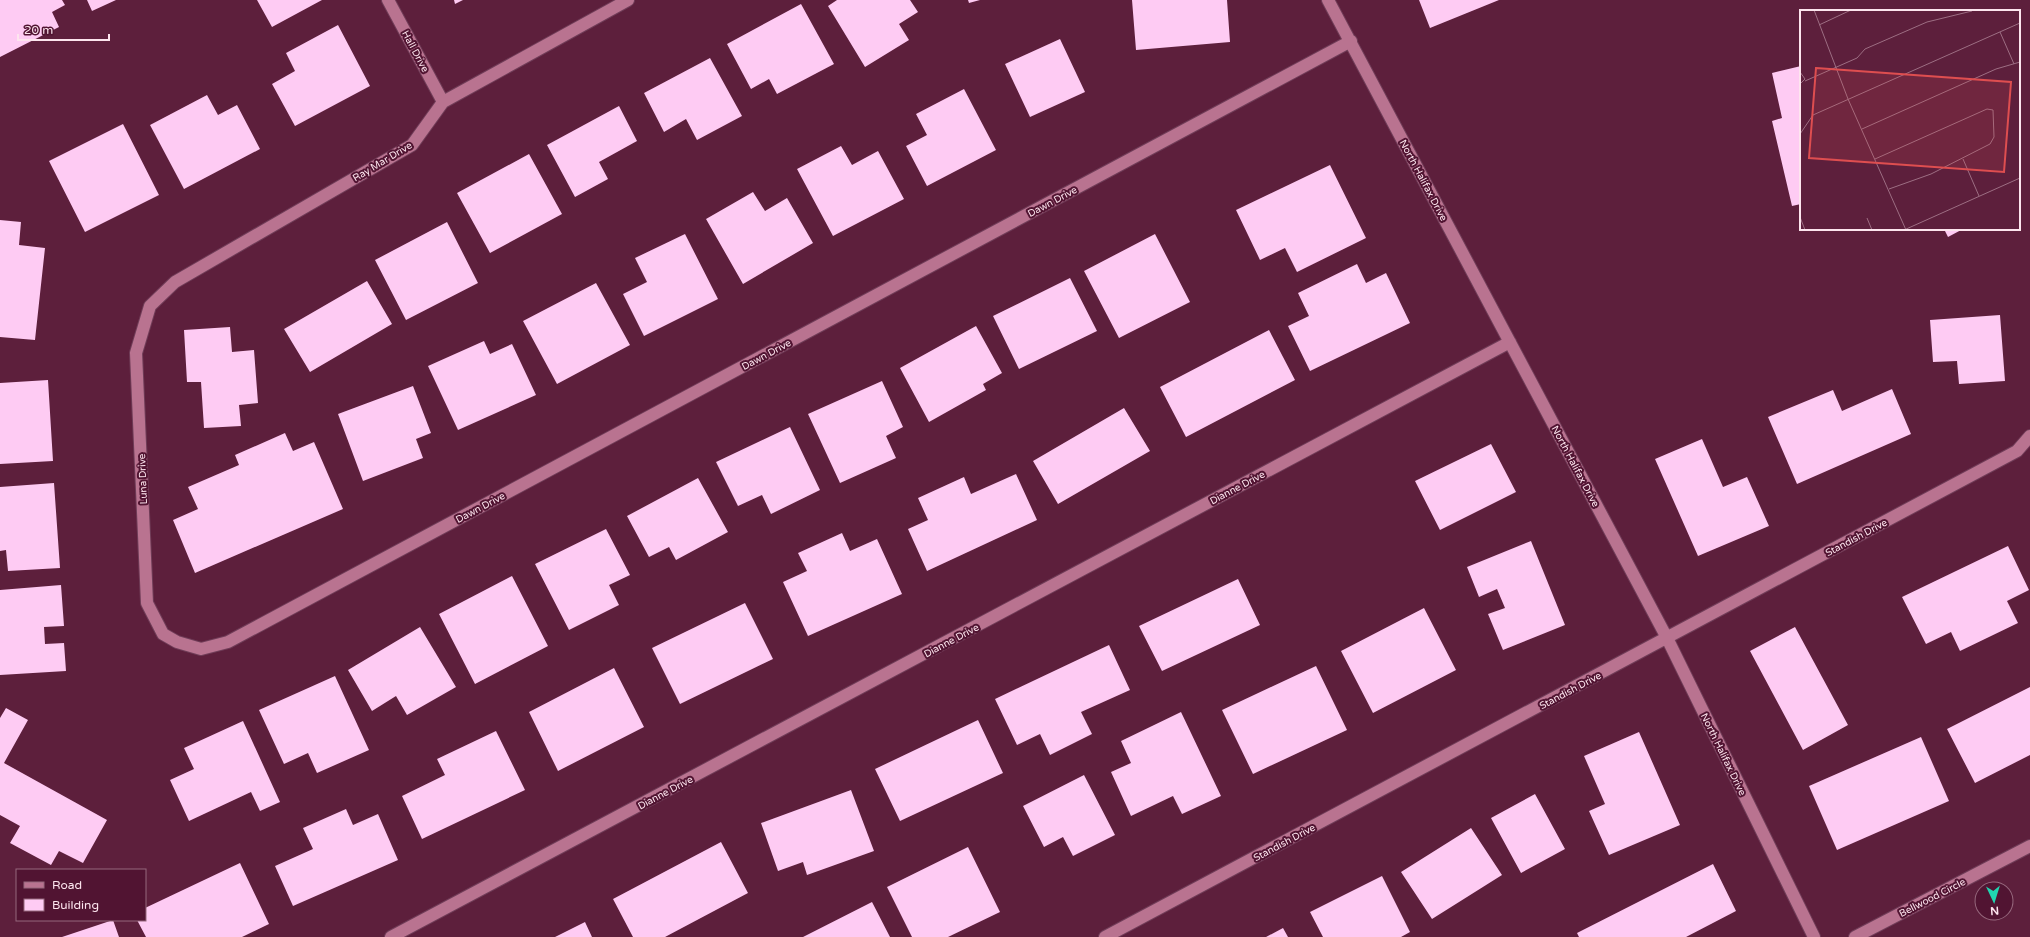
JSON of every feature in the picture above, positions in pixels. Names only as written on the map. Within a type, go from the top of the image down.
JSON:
[{"type":"street","name":"Hall Drive","points":[[388,0],[443,102]]},
{"type":"street","name":"Ray Mar Drive","points":[[150,306],[175,282],[412,145],[443,102],[628,0]]},
{"type":"street","name":"North Halifax Drive","points":[[1328,0],[1667,638],[1814,937]]},
{"type":"street","name":"Dawn Drive","points":[[177,642],[201,649],[228,642],[1351,41]]},
{"type":"street","name":"Luna Drive","points":[[150,306],[136,353],[147,603],[163,634],[177,642]]},
{"type":"street","name":"Dianne Drive","points":[[391,937],[1510,342]]},
{"type":"street","name":"Standish Drive","points":[[1105,937],[2018,451],[2030,436]]},
{"type":"street","name":"Bellwood Circle","points":[[1855,937],[2030,846]]},
{"type":"building","points":[[0,0],[62,0],[65,5],[52,12],[59,27],[0,57]]},
{"type":"building","points":[[87,0],[116,0],[92,11]]},
{"type":"building","points":[[257,0],[322,0],[272,27]]},
{"type":"building","points":[[454,0],[463,0],[455,4]]},
{"type":"building","points":[[837,0],[910,0],[918,12],[899,24],[909,40],[865,67],[828,6]]},
{"type":"building","points":[[968,0],[980,0],[969,3]]},
{"type":"building","points":[[1132,0],[1227,0],[1230,42],[1136,50]]},
{"type":"building","points":[[1419,0],[1499,0],[1430,28]]},
{"type":"building","points":[[801,4],[834,64],[777,94],[769,79],[751,89],[727,44]]},
{"type":"building","points":[[338,25],[370,86],[295,126],[272,84],[295,71],[286,53]]},
{"type":"building","points":[[1060,39],[1085,92],[1030,117],[1005,64]]},
{"type":"building","points":[[710,58],[742,116],[697,140],[686,119],[664,132],[644,93]]},
{"type":"building","points":[[1800,66],[1800,204],[1792,206],[1772,121],[1782,118],[1772,73]]},
{"type":"building","points":[[964,89],[996,150],[927,186],[906,146],[927,135],[916,114]]},
{"type":"building","points":[[207,95],[218,115],[237,105],[260,149],[184,189],[150,125]]},
{"type":"building","points":[[619,106],[637,141],[599,162],[608,179],[575,197],[547,145]]},
{"type":"building","points":[[123,124],[159,195],[85,232],[49,161]]},
{"type":"building","points":[[841,146],[852,165],[878,151],[904,199],[833,236],[797,169]]},
{"type":"building","points":[[529,154],[562,214],[490,253],[457,193]]},
{"type":"building","points":[[1330,165],[1366,238],[1297,272],[1285,248],[1260,260],[1236,210]]},
{"type":"building","points":[[753,192],[765,211],[787,198],[813,243],[743,284],[706,219]]},
{"type":"building","points":[[0,220],[21,222],[19,245],[45,248],[35,340],[0,337]]},
{"type":"building","points":[[447,222],[478,283],[406,320],[375,260]]},
{"type":"building","points":[[1944,230],[1961,230],[1948,237]]},
{"type":"building","points":[[685,234],[718,299],[644,336],[623,294],[647,282],[635,258]]},
{"type":"building","points":[[1155,234],[1190,302],[1119,338],[1084,271]]},
{"type":"building","points":[[1357,264],[1366,283],[1386,273],[1410,323],[1310,371],[1288,326],[1309,316],[1298,293]]},
{"type":"building","points":[[1070,278],[1097,331],[1019,369],[993,316]]},
{"type":"building","points":[[367,281],[392,324],[310,372],[284,329]]},
{"type":"building","points":[[596,283],[630,345],[557,384],[523,321]]},
{"type":"building","points":[[2000,315],[2005,381],[1959,384],[1957,361],[1933,362],[1930,320]]},
{"type":"building","points":[[976,326],[1002,373],[983,384],[986,390],[929,422],[900,368]]},
{"type":"building","points":[[230,327],[232,352],[254,350],[258,403],[239,405],[241,426],[204,428],[201,382],[187,382],[184,330]]},
{"type":"building","points":[[1269,330],[1295,380],[1186,437],[1160,387]]},
{"type":"building","points":[[484,341],[490,354],[512,344],[536,395],[458,430],[428,366]]},
{"type":"building","points":[[48,380],[53,461],[0,464],[0,383]]},
{"type":"building","points":[[882,381],[903,427],[886,436],[896,458],[840,483],[808,414]]},
{"type":"building","points":[[413,386],[431,433],[416,439],[423,458],[363,481],[338,414]]},
{"type":"building","points":[[1892,389],[1911,434],[1797,484],[1768,417],[1833,390],[1842,411]]},
{"type":"building","points":[[1124,408],[1150,451],[1058,504],[1033,461]]},
{"type":"building","points":[[790,427],[820,490],[771,514],[762,495],[738,506],[716,462]]},
{"type":"building","points":[[285,433],[293,451],[314,442],[343,509],[195,573],[173,520],[198,509],[188,487],[239,465],[235,455]]},
{"type":"building","points":[[1702,439],[1723,487],[1747,477],[1769,526],[1698,556],[1655,459]]},
{"type":"building","points":[[1491,444],[1516,492],[1440,530],[1415,481]]},
{"type":"building","points":[[1016,474],[1037,520],[927,571],[908,529],[928,520],[918,498],[964,477],[971,494]]},
{"type":"building","points":[[698,478],[728,532],[676,560],[669,547],[649,557],[627,516]]},
{"type":"building","points":[[54,483],[60,568],[8,571],[6,550],[0,551],[0,487]]},
{"type":"building","points":[[606,529],[630,575],[609,585],[619,605],[569,630],[535,564]]},
{"type":"building","points":[[842,533],[850,551],[877,539],[902,594],[808,636],[783,582],[807,571],[798,553]]},
{"type":"building","points":[[1531,541],[1565,625],[1503,650],[1488,614],[1505,608],[1497,589],[1479,597],[1467,567]]},
{"type":"building","points":[[2008,546],[2029,590],[2007,601],[2018,623],[1960,651],[1951,632],[1926,644],[1902,597]]},
{"type":"building","points":[[512,576],[548,646],[475,684],[439,614]]},
{"type":"building","points":[[1238,579],[1260,625],[1162,671],[1139,626]]},
{"type":"building","points":[[61,585],[64,626],[44,627],[45,644],[64,643],[66,671],[0,675],[0,590]]},
{"type":"building","points":[[745,603],[773,659],[680,704],[652,648]]},
{"type":"building","points":[[1424,608],[1456,670],[1373,713],[1341,651]]},
{"type":"building","points":[[420,627],[456,687],[407,715],[396,696],[372,711],[348,670]]},
{"type":"building","points":[[1795,627],[1848,725],[1803,750],[1750,651]]},
{"type":"building","points":[[1109,645],[1130,690],[1081,712],[1092,734],[1050,755],[1040,734],[1017,745],[995,699]]},
{"type":"building","points":[[1316,666],[1347,730],[1253,774],[1222,710]]},
{"type":"building","points":[[614,668],[644,727],[558,771],[529,712]]},
{"type":"building","points":[[335,676],[369,750],[317,773],[308,753],[284,764],[259,710]]},
{"type":"building","points":[[2030,687],[2030,755],[1975,783],[1947,729]]},
{"type":"building","points":[[6,708],[28,720],[4,763],[107,820],[83,863],[59,851],[51,865],[10,843],[20,826],[0,815],[0,718]]},
{"type":"building","points":[[1181,712],[1221,796],[1182,814],[1173,796],[1131,816],[1111,772],[1131,763],[1121,741]]},
{"type":"building","points":[[978,720],[1003,773],[900,821],[875,769]]},
{"type":"building","points":[[243,721],[280,802],[260,811],[251,792],[189,821],[170,780],[194,769],[184,748]]},
{"type":"building","points":[[496,731],[525,790],[422,839],[402,796],[445,775],[437,759]]},
{"type":"building","points":[[1639,732],[1680,825],[1609,855],[1589,811],[1605,804],[1584,756]]},
{"type":"building","points":[[1921,737],[1949,801],[1837,850],[1809,786]]},
{"type":"building","points":[[1084,775],[1115,835],[1073,856],[1063,837],[1044,847],[1023,806]]},
{"type":"building","points":[[851,790],[874,851],[807,875],[803,862],[778,871],[761,823]]},
{"type":"building","points":[[1535,794],[1565,849],[1521,873],[1491,818]]},
{"type":"building","points":[[346,809],[353,825],[378,814],[398,860],[293,906],[275,866],[313,849],[303,828]]},
{"type":"building","points":[[1471,828],[1502,875],[1432,919],[1401,872]]},
{"type":"building","points":[[721,842],[748,893],[665,937],[633,937],[613,899]]},
{"type":"building","points":[[968,847],[1000,912],[948,937],[912,937],[887,887]]},
{"type":"building","points":[[240,863],[269,924],[242,937],[146,937],[138,921],[146,921],[146,908]]},
{"type":"building","points":[[1713,864],[1736,911],[1686,937],[1579,937],[1577,933]]},
{"type":"building","points":[[1382,876],[1410,932],[1401,937],[1323,937],[1310,912]]},
{"type":"building","points":[[872,902],[890,937],[803,937]]},
{"type":"building","points":[[113,921],[119,937],[62,937]]},
{"type":"building","points":[[585,922],[592,937],[555,937]]},
{"type":"building","points":[[1283,928],[1288,937],[1266,937]]}]
